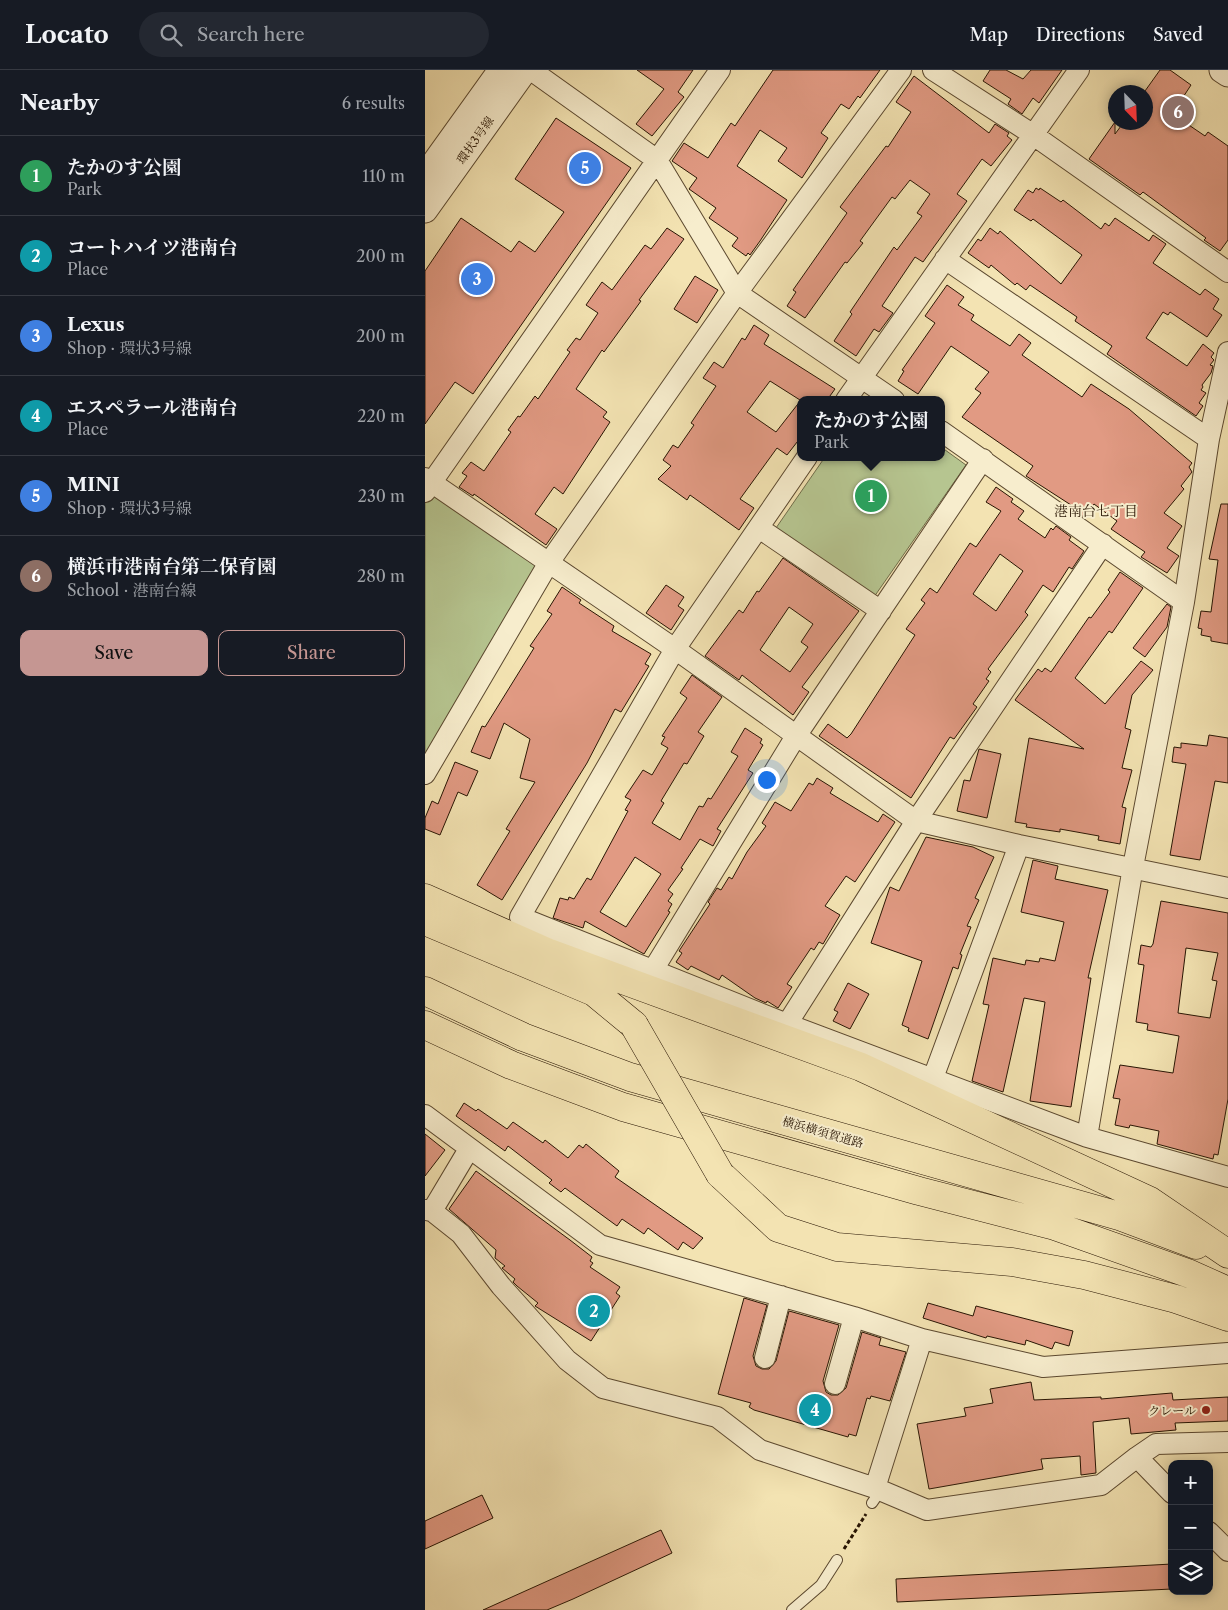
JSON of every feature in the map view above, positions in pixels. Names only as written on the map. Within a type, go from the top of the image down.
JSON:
[{"type":"highway","points":[[425,898],[549,953],[861,1067],[1150,1201],[1228,1255]]},
{"type":"highway","points":[[425,920],[594,992],[634,1025],[720,1174],[778,1228],[837,1247],[1013,1262],[1084,1275],[1176,1299],[1228,1317]]},
{"type":"highway","name":"横浜横須賀道路","points":[[425,991],[523,1037],[629,1077],[1119,1216],[1228,1255]]},
{"type":"highway","points":[[425,1026],[511,1065],[623,1107],[909,1188],[1055,1226],[1190,1274],[1228,1290]]},
{"type":"street","name":"環状3号線","points":[[425,176],[501,70]]},
{"type":"street","name":"環状3号線","points":[[425,210],[525,70]]},
{"type":"street","points":[[531,70],[657,160],[737,293],[887,396]]},
{"type":"street","points":[[720,70],[428,484],[675,649],[916,821],[1019,845],[1228,888]]},
{"type":"street","points":[[425,774],[549,564],[737,293],[901,70]]},
{"type":"street","points":[[933,70],[1031,134],[1228,272]]},
{"type":"street","points":[[850,396],[1031,134],[1079,70]]},
{"type":"street","points":[[1222,70],[1228,74]]},
{"type":"street","points":[[945,259],[1209,439]]},
{"type":"street","points":[[1087,1136],[1133,867],[1184,602],[1209,439],[1228,352]]},
{"type":"street","points":[[945,434],[1184,602]]},
{"type":"street","points":[[653,970],[796,736],[983,459]]},
{"type":"street","points":[[804,461],[675,649],[520,917],[787,1024],[1087,1136],[1228,1177]]},
{"type":"street","points":[[759,528],[881,611]]},
{"type":"street","points":[[787,1024],[916,821],[1103,544]]},
{"type":"street","points":[[933,1078],[1019,845]]},
{"type":"street","points":[[425,1116],[600,1244],[854,1316],[922,1340],[1043,1367],[1228,1353]]},
{"type":"street","points":[[469,1149],[429,1211],[461,1234],[501,1286],[567,1360],[603,1388],[717,1417],[760,1450],[876,1494],[927,1510],[1101,1485],[1156,1444],[1228,1442]]},
{"type":"street","points":[[765,1358],[781,1296]]},
{"type":"street","points":[[835,1384],[854,1316]]},
{"type":"street","points":[[876,1494],[922,1340]]},
{"type":"street","points":[[1137,1458],[1168,1489]]},
{"type":"street","points":[[1213,1536],[1228,1551]]},
{"type":"lane","points":[[792,1610],[821,1585],[837,1560]]},
{"type":"path","points":[[837,1560],[876,1494]]},
{"type":"green space","points":[[945,450],[966,465],[874,597],[776,528],[822,461],[945,461]]},
{"type":"green space","points":[[433,483],[548,564],[425,777],[425,492]]},
{"type":"building","points":[[637,70],[693,70],[678,92],[684,97],[652,136],[636,124],[664,89]]},
{"type":"building","points":[[773,70],[880,70],[860,98],[858,96],[849,109],[841,104],[821,133],[828,138],[802,178],[778,161],[787,148],[760,130],[737,166],[787,200],[750,255],[748,253],[746,256],[732,246],[738,238],[709,218],[716,208],[689,189],[697,178],[672,161],[684,143],[708,158],[731,123],[735,126]]},
{"type":"building","points":[[990,70],[1006,70],[1023,79],[1031,70],[1062,70],[1039,103],[1033,98],[1022,114],[1008,104],[1011,99],[983,81]]},
{"type":"building","points":[[1160,70],[1170,70],[1191,85],[1176,108],[1183,113],[1180,119],[1205,136],[1208,132],[1228,146],[1228,240],[1220,251],[1204,240],[1206,238],[1143,192],[1140,195],[1089,159],[1109,130],[1115,130],[1115,134],[1118,130],[1153,130],[1153,85],[1149,85]]},
{"type":"building","points":[[914,76],[989,133],[995,124],[1009,133],[1007,136],[1012,140],[991,166],[982,159],[957,194],[967,201],[923,262],[915,257],[882,306],[893,313],[879,332],[874,329],[856,356],[834,341],[852,314],[850,312],[894,247],[897,250],[922,216],[917,213],[930,194],[910,180],[895,199],[892,197],[860,241],[863,243],[847,263],[845,262],[805,318],[787,306],[796,292],[793,290],[847,213],[840,207],[886,146],[888,147],[911,112],[896,102]]},
{"type":"building","points":[[556,118],[631,168],[473,394],[455,382],[425,424],[425,271],[461,218],[511,252],[519,241],[535,252],[564,212],[515,179]]},
{"type":"building","points":[[1036,188],[1039,190],[1040,188],[1061,202],[1063,200],[1101,229],[1105,223],[1109,226],[1115,218],[1149,241],[1153,235],[1166,244],[1153,263],[1200,295],[1205,289],[1219,299],[1213,309],[1222,315],[1207,337],[1170,312],[1168,315],[1163,312],[1146,338],[1187,366],[1203,344],[1214,353],[1211,357],[1214,360],[1210,365],[1213,366],[1211,373],[1202,385],[1201,390],[1206,393],[1199,403],[1203,406],[1196,416],[1107,354],[1112,346],[1075,321],[1077,317],[1030,285],[1026,290],[1017,283],[1015,285],[991,265],[989,268],[968,253],[978,239],[981,241],[990,228],[998,234],[1000,231],[1061,284],[1082,255],[1033,219],[1031,221],[1014,210],[1028,190],[1033,193]]},
{"type":"building","points":[[667,228],[684,239],[604,352],[602,350],[576,389],[607,412],[603,417],[610,422],[563,494],[554,487],[535,514],[557,529],[546,545],[474,494],[473,496],[459,487],[467,476],[462,473],[471,462],[484,471],[511,432],[508,430],[518,416],[520,417],[535,396],[538,399],[570,352],[567,350],[576,338],[580,340],[598,313],[586,305],[602,282],[612,290],[645,245],[651,249]]},
{"type":"building","points":[[695,276],[718,290],[697,323],[674,309]]},
{"type":"building","points":[[947,285],[964,297],[958,305],[974,315],[971,320],[1010,346],[1019,334],[1031,343],[1022,355],[1082,397],[1091,384],[1129,409],[1192,463],[1189,467],[1192,472],[1181,486],[1184,489],[1164,513],[1182,526],[1167,548],[1179,556],[1167,573],[1141,557],[1145,552],[1111,529],[1117,521],[1094,504],[1085,518],[1070,507],[1071,505],[1026,476],[1033,466],[962,417],[981,393],[975,389],[989,372],[951,346],[918,394],[898,381],[904,371],[902,370],[935,323],[925,316]]},
{"type":"building","points":[[754,325],[769,335],[764,344],[835,389],[830,396],[797,396],[797,398],[770,381],[747,412],[776,432],[797,405],[797,442],[787,455],[777,448],[740,499],[754,508],[739,530],[690,495],[687,500],[658,479],[671,466],[663,460],[673,445],[678,448],[694,425],[691,423],[716,386],[703,378],[714,362],[723,368],[742,338],[745,340]]},
{"type":"building","points":[[996,487],[1013,499],[1011,502],[1024,511],[1018,519],[1045,538],[1051,528],[1053,530],[1056,526],[1071,537],[1069,540],[1084,551],[1072,569],[1069,567],[1053,592],[1043,585],[1025,612],[1028,615],[988,669],[991,672],[986,679],[989,681],[973,704],[977,707],[954,739],[950,737],[911,798],[819,736],[828,724],[847,738],[851,734],[915,635],[906,629],[925,603],[921,600],[930,588],[937,593],[970,543],[976,547],[1001,511],[986,502]],"holes":[[[1000,554],[1023,571],[996,611],[973,594]]]},
{"type":"building","points":[[1221,504],[1228,504],[1228,644],[1211,641],[1211,637],[1201,635],[1202,629],[1198,628],[1201,611],[1211,612],[1218,560],[1209,559]]},
{"type":"building","points":[[783,558],[859,611],[802,687],[809,692],[793,715],[742,675],[739,680],[705,656],[739,610],[743,613],[757,591],[759,592]],"holes":[[[789,607],[813,624],[801,642],[808,647],[790,672],[760,650]]]},
{"type":"building","points":[[1120,572],[1143,588],[1112,633],[1109,631],[1075,678],[1105,704],[1141,661],[1153,670],[1132,695],[1125,728],[1131,730],[1122,768],[1132,770],[1122,807],[1126,808],[1120,844],[1098,840],[1099,836],[1060,829],[1060,832],[1026,827],[1027,824],[1015,822],[1029,738],[1084,749],[1015,700],[1038,669],[1042,672],[1045,668],[1051,672],[1089,617],[1091,618],[1110,592],[1108,590]]},
{"type":"building","points":[[666,585],[684,597],[678,606],[684,610],[671,630],[646,613]]},
{"type":"building","points":[[562,587],[581,600],[579,603],[614,626],[612,631],[651,654],[645,664],[649,666],[621,712],[615,709],[587,763],[502,900],[477,885],[510,831],[506,829],[535,782],[520,778],[530,739],[504,723],[490,759],[471,752],[482,726],[485,727],[534,648],[530,646],[552,614],[547,611]]},
{"type":"building","points":[[1167,604],[1171,607],[1167,627],[1145,657],[1133,648]]},
{"type":"building","points":[[692,675],[722,697],[698,732],[704,736],[687,764],[684,763],[661,801],[664,803],[652,823],[680,840],[699,806],[703,807],[708,798],[711,799],[738,756],[731,752],[745,728],[762,739],[760,743],[763,745],[748,770],[753,773],[717,829],[721,831],[713,846],[700,839],[681,868],[683,869],[668,890],[673,894],[668,901],[672,904],[668,911],[670,912],[644,954],[585,921],[583,928],[553,918],[560,898],[568,900],[569,897],[574,899],[587,878],[591,880],[628,811],[625,810],[631,800],[625,797],[643,770],[652,775],[668,748],[661,744],[665,737],[662,736],[687,698],[680,693]],"holes":[[[635,857],[661,874],[626,927],[600,912]]]},
{"type":"building","points":[[1209,735],[1228,738],[1228,783],[1215,781],[1200,860],[1170,855],[1186,764],[1172,762],[1174,747],[1181,748],[1181,743],[1207,746]]},
{"type":"building","points":[[979,749],[1001,754],[987,818],[957,811],[964,780],[970,781]]},
{"type":"building","points":[[455,762],[478,771],[467,796],[458,792],[440,835],[425,829],[425,818],[432,801],[438,804]]},
{"type":"building","points":[[817,778],[833,788],[830,793],[878,822],[883,814],[895,822],[855,882],[846,876],[825,906],[840,915],[823,944],[819,942],[814,950],[811,948],[787,984],[792,987],[778,1008],[767,1001],[766,1003],[755,998],[722,975],[719,980],[691,966],[688,970],[676,962],[682,953],[679,951],[710,904],[708,902],[717,888],[721,890],[729,877],[732,879],[747,852],[766,826],[762,823],[775,802],[791,811],[809,783],[813,785]]},
{"type":"building","points":[[926,837],[973,847],[994,857],[975,898],[979,900],[967,926],[971,927],[960,954],[962,955],[958,969],[953,967],[928,1039],[908,1031],[909,1028],[902,1025],[922,961],[871,943],[890,887],[899,891]]},
{"type":"building","points":[[1033,860],[1058,866],[1055,879],[1108,890],[1088,978],[1091,978],[1071,1107],[1030,1101],[1045,1002],[1024,998],[1003,1092],[972,1081],[989,1005],[983,1004],[993,958],[1025,965],[1026,960],[1039,962],[1040,958],[1055,961],[1064,922],[1021,912]]},
{"type":"building","points":[[1161,901],[1228,913],[1228,1099],[1218,1155],[1214,1154],[1213,1159],[1157,1144],[1159,1131],[1130,1125],[1129,1128],[1115,1125],[1120,1099],[1113,1098],[1120,1065],[1173,1073],[1179,1036],[1147,1030],[1148,1024],[1136,1022],[1144,965],[1138,964],[1141,945],[1151,947]],"holes":[[[1186,948],[1218,953],[1212,980],[1217,981],[1210,1018],[1178,1013]]]},
{"type":"building","points":[[848,983],[869,994],[850,1029],[833,1021],[838,1012],[834,1010]]},
{"type":"building","points":[[464,1103],[476,1111],[478,1109],[507,1129],[513,1122],[543,1143],[545,1140],[568,1158],[579,1145],[583,1148],[586,1144],[619,1171],[615,1177],[703,1238],[693,1249],[683,1242],[678,1250],[648,1228],[644,1234],[622,1219],[617,1226],[565,1188],[561,1192],[549,1183],[552,1180],[508,1146],[505,1151],[456,1116]]},
{"type":"building","points":[[425,1134],[445,1150],[425,1176]]},
{"type":"building","points":[[476,1171],[592,1257],[590,1261],[593,1263],[590,1267],[620,1287],[616,1293],[620,1296],[591,1341],[535,1306],[538,1303],[513,1282],[515,1279],[502,1268],[505,1266],[495,1258],[496,1250],[449,1209]]},
{"type":"building","points":[[744,1298],[767,1305],[753,1356],[756,1366],[762,1369],[769,1369],[776,1361],[789,1311],[839,1325],[823,1381],[826,1392],[831,1395],[838,1395],[846,1388],[862,1332],[881,1338],[879,1345],[906,1352],[890,1401],[871,1396],[870,1399],[867,1398],[856,1436],[849,1434],[848,1437],[754,1410],[749,1407],[751,1403],[718,1394]]},
{"type":"building","points":[[928,1303],[973,1316],[976,1306],[1073,1331],[1069,1346],[1055,1342],[1052,1349],[1026,1340],[1025,1345],[987,1336],[986,1338],[923,1318]]},
{"type":"building","points":[[1031,1382],[1034,1400],[1101,1397],[1101,1399],[1172,1393],[1173,1400],[1228,1397],[1228,1421],[1175,1423],[1176,1430],[1131,1434],[1129,1418],[1093,1422],[1096,1473],[1081,1475],[1080,1456],[1041,1459],[1043,1469],[929,1489],[917,1424],[966,1416],[964,1408],[993,1403],[990,1389]]},
{"type":"building","points":[[482,1495],[493,1518],[425,1549],[425,1521]]},
{"type":"building","points":[[661,1530],[672,1553],[573,1599],[547,1610],[483,1610]]},
{"type":"building","points":[[1168,1564],[1168,1589],[897,1602],[896,1579]]},
{"type":"place","name":"横浜市港南台第二保育園","points":[[1178,112]]},
{"type":"place","name":"MINI","points":[[585,168]]},
{"type":"place","name":"Lexus","points":[[477,279]]},
{"type":"place","name":"たかのす公園","points":[[871,496]]},
{"type":"place","name":"コートハイツ港南台","points":[[594,1311]]},
{"type":"place","name":"エスペラール港南台","points":[[815,1410]]},
{"type":"place","name":"クレール","points":[[1206,1410]]},
{"type":"district","name":"港南台七丁目","points":[[1096,511]]}]
